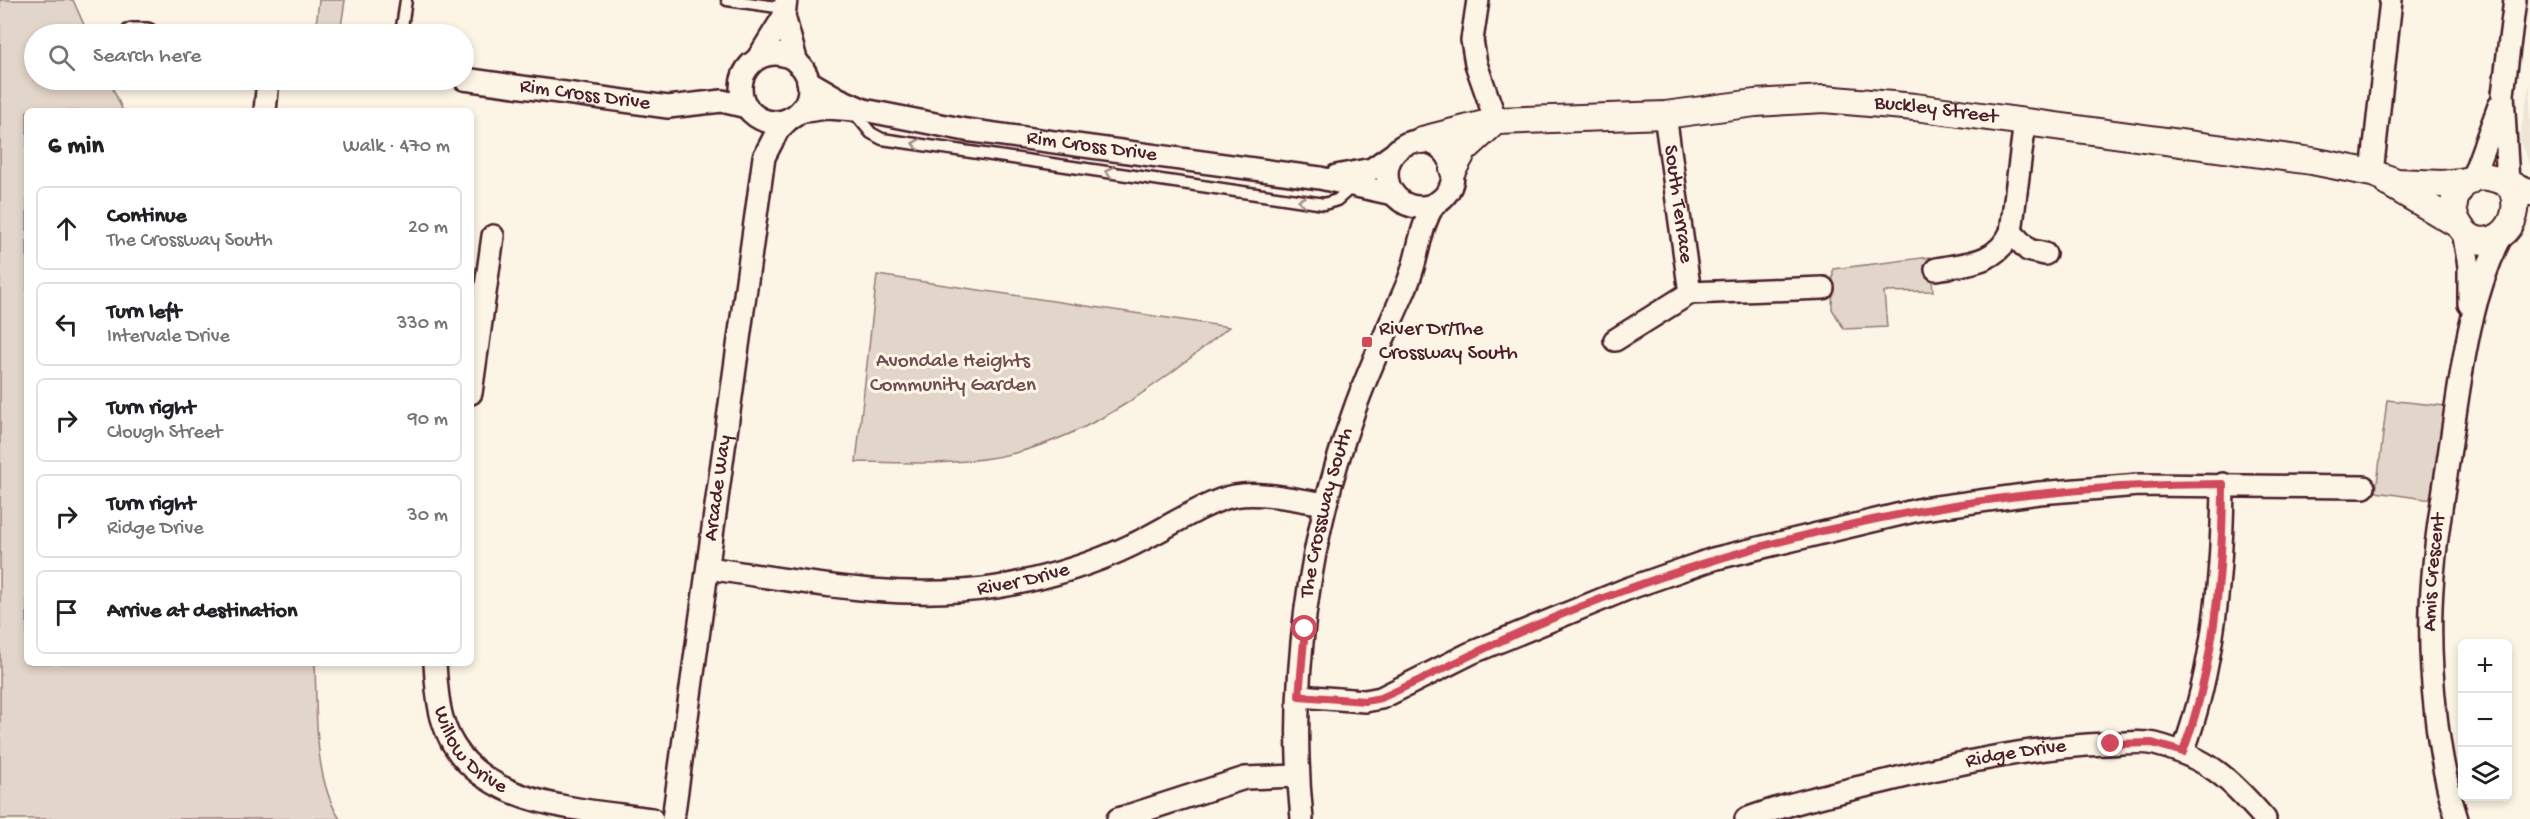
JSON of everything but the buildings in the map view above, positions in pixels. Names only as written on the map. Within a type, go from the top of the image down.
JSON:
[{"type":"street","points":[[1397,198],[1418,207],[1434,204],[1450,190],[1453,169],[1469,143],[1496,121],[1476,64],[1472,40],[1478,0]]},
{"type":"street","points":[[2372,173],[2391,0]]},
{"type":"street","points":[[2503,94],[2519,214],[2514,231],[2481,240],[2461,228],[2454,206],[2456,196],[2471,180],[2503,94],[2515,0]]},
{"type":"street","points":[[784,8],[797,63],[808,81],[805,103],[794,115],[772,122],[750,111],[741,90],[752,65],[784,8]]},
{"type":"street","points":[[752,65],[779,54],[797,63]]},
{"type":"street","name":"Rim Cross Drive","points":[[706,101],[752,65]]},
{"type":"street","name":"Rim Cross Drive","points":[[474,80],[668,107],[706,101],[729,101],[750,111]]},
{"type":"street","name":"Rim Cross Drive","points":[[808,81],[858,110]]},
{"type":"street","points":[[265,108],[267,90]]},
{"type":"street","name":"Buckley Street","points":[[1422,141],[1496,121],[1665,115],[1755,103],[1824,99],[1915,106],[2312,160],[2412,184],[2471,180]]},
{"type":"street","name":"Rim Cross Drive","points":[[794,115],[827,108],[858,110],[966,129],[1320,178],[1397,198]]},
{"type":"street","name":"Arcade Way","points":[[750,111],[764,157]]},
{"type":"street","name":"Arcade Way","points":[[673,819],[764,157],[778,130],[794,115]]},
{"type":"street","name":"South Terrace","points":[[1665,115],[1690,293]]},
{"type":"street","points":[[1936,269],[1977,261],[1993,255],[2005,246],[2011,232],[2025,121]]},
{"type":"street","points":[[1416,256],[1397,198],[1386,174],[1392,155],[1411,142],[1422,141],[1442,149],[1453,169]]},
{"type":"street","name":"Rim Cross Drive","points":[[1320,178],[1372,169],[1392,155]]},
{"type":"street","name":"Buckley Street","points":[[2372,173],[2461,228]]},
{"type":"street","points":[[2471,180],[2491,176],[2516,187]]},
{"type":"street","name":"The Crossway South","points":[[1302,819],[1298,776],[1299,696],[1307,607],[1325,504],[1354,410],[1409,281],[1420,231],[1434,204]]},
{"type":"street","name":"Amis Crescent","points":[[2457,819],[2442,747],[2436,701],[2431,607],[2437,541],[2469,326],[2470,279],[2461,228]]},
{"type":"street","name":"Amis Crescent","points":[[2469,326],[2487,269],[2514,231]]},
{"type":"street","points":[[2011,232],[2028,250],[2045,254]]},
{"type":"street","points":[[474,372],[493,236]]},
{"type":"street","name":"South Terrace","points":[[1615,340],[1690,293],[1823,288]]},
{"type":"street","points":[[2183,752],[2197,715],[2222,561],[2223,484]]},
{"type":"street","points":[[1299,696],[1365,701],[1381,698],[1481,649],[1627,589],[1713,559],[1922,509],[2039,493],[2139,485],[2364,487]]},
{"type":"street","name":"River Drive","points":[[708,568],[861,588],[949,592],[998,586],[1059,572],[1129,547],[1228,497],[1252,496],[1325,504]]},
{"type":"street","name":"Willow Drive","points":[[435,666],[442,720],[454,744],[474,771],[512,793],[537,801],[652,819]]},
{"type":"street","name":"Ridge Drive","points":[[1746,819],[1859,787],[1960,763],[2060,747],[2152,743],[2183,752],[2213,766],[2241,791],[2265,819]]},
{"type":"street","points":[[1118,819],[1245,778],[1298,776]]},
{"type":"lane","points":[[402,24],[406,0]]},
{"type":"lane","points":[[727,0],[784,8]]},
{"type":"lane","points":[[858,110],[871,133],[882,139],[966,152],[1324,204],[1337,200],[1354,185]]},
{"type":"shaded area","points":[[2530,81],[2530,164],[2519,140]]},
{"type":"green space","points":[[0,0],[73,0],[84,24],[24,24],[24,90],[114,90],[122,108],[24,108],[24,666],[315,666],[321,764],[331,802],[340,819],[0,819]]},
{"type":"green space","points":[[319,0],[345,0],[341,24],[316,24]]},
{"type":"green space","points":[[1930,257],[1933,291],[1884,292],[1887,327],[1844,329],[1832,309],[1833,269]]},
{"type":"green space","name":"Avondale Heights Community Garden","points":[[877,275],[1229,327],[1155,385],[1129,402],[1074,432],[1045,444],[1015,453],[976,460],[936,463],[856,462]]},
{"type":"green space","points":[[2387,400],[2445,406],[2432,500],[2376,492]]},
{"type":"place","name":"River Dr/The Crossway South","points":[[1367,342]]},
{"type":"route","points":[[1305,629],[1299,696],[1365,701],[1381,698],[1400,690],[1472,653],[1627,589],[1713,559],[1814,533],[1922,509],[2039,493],[2139,485],[2223,484],[2222,561],[2197,715],[2183,752],[2152,743],[2111,744]]}]
